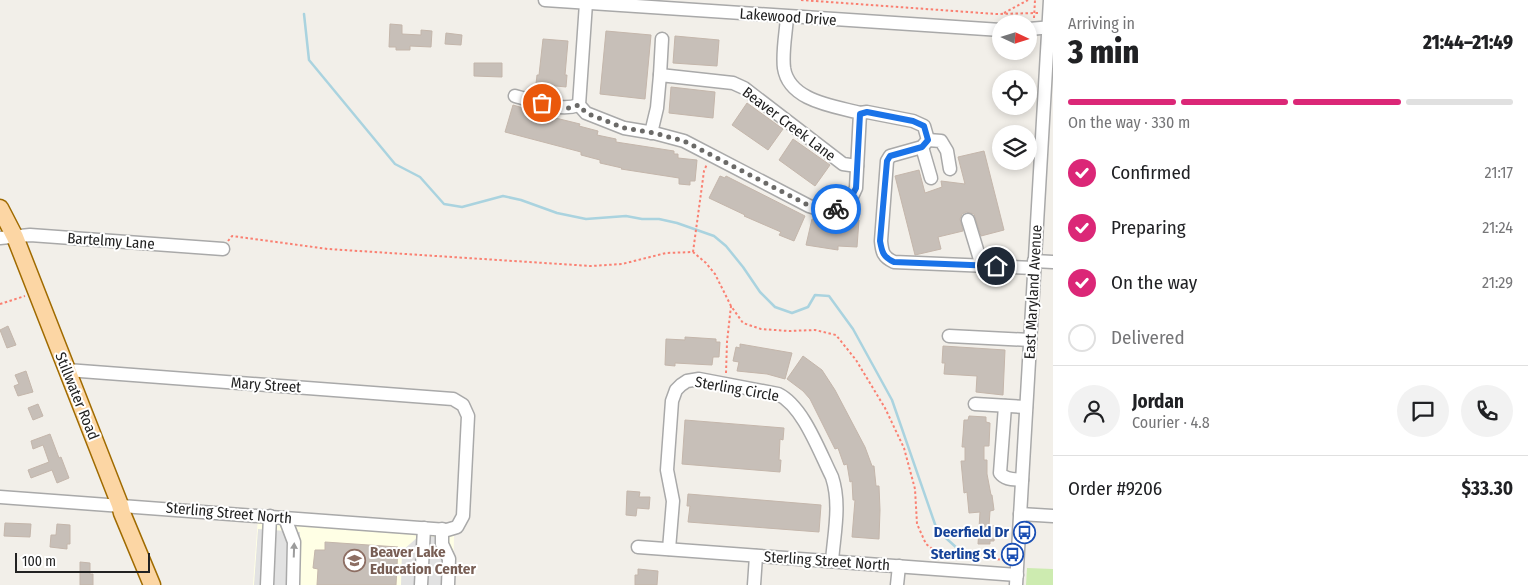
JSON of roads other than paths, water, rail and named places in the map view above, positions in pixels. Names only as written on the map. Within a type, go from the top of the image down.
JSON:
[{"type":"main road","name":"Stillwater Road","points":[[0,208],[7,237],[67,370],[152,585]]},
{"type":"street","name":"Lakewood Drive","points":[[545,0],[992,29]]},
{"type":"street","name":"East Maryland Avenue","points":[[1016,580],[1034,265],[1051,27],[1050,0]]},
{"type":"street","points":[[586,3],[579,105],[586,113],[624,128],[684,141],[810,206],[822,210],[835,209],[848,203],[856,188],[860,114]]},
{"type":"street","points":[[787,17],[784,69],[788,81],[799,93],[818,102],[860,114],[867,112],[913,121],[924,126],[925,144],[932,178]]},
{"type":"street","points":[[1038,28],[1051,27]]},
{"type":"street","points":[[651,133],[657,108],[662,39]]},
{"type":"street","name":"Beaver Creek Lane","points":[[660,75],[733,83],[744,88],[843,164],[857,166]]},
{"type":"street","points":[[515,96],[556,107],[569,108],[579,105]]},
{"type":"street","points":[[950,169],[946,151],[941,141],[925,144],[890,156],[887,161],[880,241],[882,254],[894,262],[982,266],[1034,265],[1053,262]]},
{"type":"street","points":[[968,220],[982,266]]},
{"type":"street","name":"Bartelmy Lane","points":[[7,237],[30,235],[223,248]]},
{"type":"street","points":[[949,336],[1030,340]]},
{"type":"street","name":"Mary Street","points":[[67,370],[453,399],[463,405],[468,416],[464,507],[463,516],[457,527]]},
{"type":"street","name":"Sterling Circle","points":[[669,549],[673,501],[667,470],[673,396],[681,386],[693,379],[778,394],[790,402],[800,413],[834,484],[836,505],[832,561]]},
{"type":"street","points":[[975,404],[1026,406]]},
{"type":"street","points":[[1005,406],[1000,473],[1007,479],[1022,480]]},
{"type":"street","name":"Sterling Street North","points":[[0,497],[120,504],[424,528],[442,529],[457,527]]},
{"type":"street","points":[[1020,514],[1053,516]]},
{"type":"street","points":[[267,585],[270,516]]},
{"type":"street","points":[[285,518],[294,542],[293,585]]},
{"type":"street","points":[[421,585],[424,528]]},
{"type":"street","points":[[442,529],[442,544],[449,559],[448,585]]},
{"type":"street","name":"Sterling Street North","points":[[638,547],[899,566],[1016,580]]},
{"type":"street","points":[[754,585],[756,556]]},
{"type":"street","points":[[897,585],[899,566]]},
{"type":"waterway","points":[[304,14],[309,60],[395,164],[420,177],[444,204],[462,207],[503,196],[521,200],[557,213],[586,219],[626,216],[642,219],[659,219],[677,223],[714,236],[726,246],[760,292],[775,307],[792,313],[808,307],[815,295],[829,296],[853,329],[892,400],[937,530],[958,549]]},
{"type":"place","name":"Deerfield Dr","points":[[1025,532]]},
{"type":"place","name":"Sterling St","points":[[1012,554]]},
{"type":"place","name":"Beaver Lake Education Center","points":[[354,561]]}]
